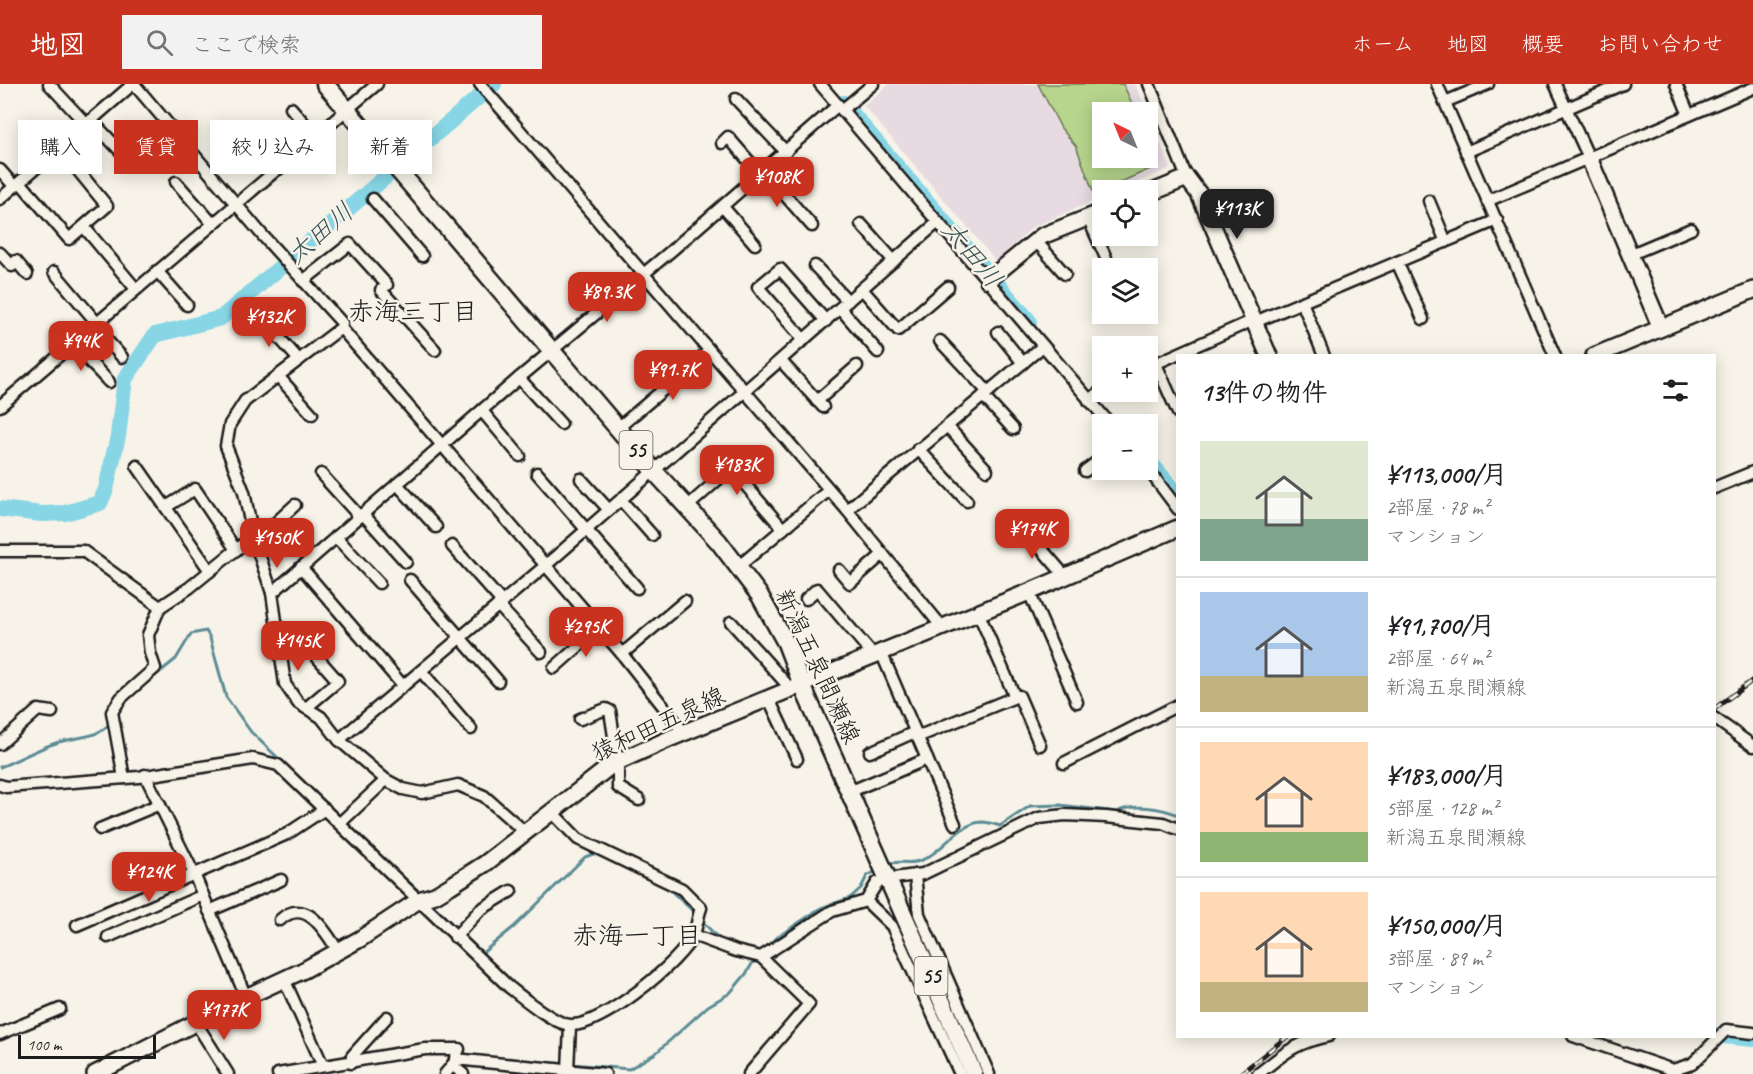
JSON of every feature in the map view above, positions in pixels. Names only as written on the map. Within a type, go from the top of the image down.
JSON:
[{"type":"main road","name":"新潟五泉間瀬線","points":[[325,84],[654,471],[719,542],[760,596],[786,644],[796,687],[880,859],[962,1073]]},
{"type":"main road","points":[[1588,158],[1660,328]]},
{"type":"main road","points":[[1158,190],[1187,178],[1199,194],[1268,354]]},
{"type":"main road","points":[[990,278],[1042,236],[1092,216]]},
{"type":"main road","points":[[1599,354],[1753,290]]},
{"type":"main road","name":"猿和田五泉線","points":[[95,1074],[338,951],[419,900],[435,895],[486,863],[588,782],[618,762],[1176,529]]},
{"type":"street","points":[[49,84],[87,120]]},
{"type":"street","points":[[91,120],[133,84],[342,323],[341,328],[622,654],[685,734]]},
{"type":"street","points":[[335,120],[377,84]]},
{"type":"street","points":[[820,84],[843,107],[938,222],[990,278],[1043,346],[1101,414]]},
{"type":"street","points":[[272,593],[552,350],[786,152],[873,84]]},
{"type":"street","points":[[1149,84],[1187,178]]},
{"type":"street","points":[[1437,84],[1554,354]]},
{"type":"street","points":[[1445,102],[1488,84]]},
{"type":"street","points":[[1555,84],[1588,158]]},
{"type":"street","points":[[1466,152],[1623,84]]},
{"type":"street","points":[[1676,84],[1689,115]]},
{"type":"street","points":[[1487,201],[1753,87]]},
{"type":"street","points":[[484,88],[743,392],[847,510],[942,627]]},
{"type":"street","points":[[736,99],[786,152]]},
{"type":"street","points":[[291,108],[301,120]]},
{"type":"street","points":[[102,134],[114,146]]},
{"type":"street","points":[[722,143],[728,137],[812,226]]},
{"type":"street","points":[[0,170],[17,184],[69,239],[107,206],[81,174]]},
{"type":"street","points":[[0,199],[28,174]]},
{"type":"street","points":[[0,406],[273,174]]},
{"type":"street","points":[[176,182],[213,224]]},
{"type":"street","points":[[373,199],[422,256]]},
{"type":"street","points":[[1429,201],[1446,242]]},
{"type":"street","points":[[723,207],[755,244]]},
{"type":"street","points":[[1088,218],[1106,258]]},
{"type":"street","points":[[1181,354],[1255,320],[1497,220]]},
{"type":"street","points":[[339,740],[545,566],[938,222]]},
{"type":"street","points":[[861,224],[894,261]]},
{"type":"street","points":[[84,226],[136,289]]},
{"type":"street","points":[[1629,255],[1691,230]]},
{"type":"street","points":[[1036,241],[1065,274]]},
{"type":"street","points":[[303,281],[350,244],[435,350]]},
{"type":"street","points":[[0,253],[12,266],[16,261],[27,274]]},
{"type":"street","points":[[1397,262],[1424,318]]},
{"type":"street","points":[[815,266],[878,352]]},
{"type":"street","points":[[804,340],[758,287],[780,269],[826,321]]},
{"type":"street","points":[[157,271],[187,305]]},
{"type":"street","points":[[54,272],[122,357]]},
{"type":"street","points":[[862,289],[898,330],[948,287]]},
{"type":"street","points":[[1302,302],[1323,354]]},
{"type":"street","points":[[260,316],[299,360]]},
{"type":"street","points":[[341,328],[245,401],[230,424],[226,446],[244,492],[254,539],[272,593],[285,684],[298,703],[321,717],[339,740],[386,780],[403,789],[422,793],[458,785],[484,796],[525,832]]},
{"type":"street","points":[[998,332],[1023,363]]},
{"type":"street","points":[[940,341],[1013,429]]},
{"type":"street","points":[[73,344],[109,382]]},
{"type":"street","points":[[847,510],[1043,346]]},
{"type":"street","points":[[618,429],[709,351]]},
{"type":"street","points":[[1158,364],[1176,356]]},
{"type":"street","points":[[781,361],[820,404],[857,366]]},
{"type":"street","points":[[278,376],[312,414]]},
{"type":"street","points":[[1158,377],[1176,409]]},
{"type":"street","points":[[519,378],[561,424]]},
{"type":"street","points":[[1089,401],[1092,398]]},
{"type":"street","points":[[482,411],[520,456]]},
{"type":"street","points":[[947,426],[987,470]]},
{"type":"street","points":[[918,449],[967,501]]},
{"type":"street","points":[[137,466],[210,571]]},
{"type":"street","points":[[1085,471],[1092,466]]},
{"type":"street","points":[[687,507],[731,468],[783,529]]},
{"type":"street","points":[[1716,487],[1753,472]]},
{"type":"street","points":[[537,473],[637,588]]},
{"type":"street","points":[[321,474],[406,562]]},
{"type":"street","points":[[581,479],[609,510]]},
{"type":"street","points":[[1156,480],[1176,506]]},
{"type":"street","points":[[397,484],[436,527]]},
{"type":"street","points":[[166,507],[195,489],[236,550]]},
{"type":"street","points":[[738,567],[829,490]]},
{"type":"street","points":[[621,500],[652,535]]},
{"type":"street","points":[[124,778],[113,718],[121,698],[155,668],[148,634],[160,607],[254,539],[295,505]]},
{"type":"street","points":[[1021,525],[1065,576]]},
{"type":"street","points":[[336,537],[379,583]]},
{"type":"street","points":[[452,546],[541,652]]},
{"type":"street","points":[[0,551],[83,551],[160,607]]},
{"type":"street","points":[[839,570],[850,582],[883,554]]},
{"type":"street","points":[[301,567],[404,686]]},
{"type":"street","points":[[410,580],[498,681]]},
{"type":"street","points":[[806,599],[817,589],[877,654],[955,824]]},
{"type":"street","points":[[1029,592],[1077,702]]},
{"type":"street","points":[[622,654],[685,601]]},
{"type":"street","points":[[978,612],[1015,697]]},
{"type":"street","points":[[731,622],[796,687]]},
{"type":"street","points":[[554,668],[599,627]]},
{"type":"street","points":[[306,708],[338,681],[317,657]]},
{"type":"street","points":[[421,671],[471,729]]},
{"type":"street","points":[[870,752],[1019,696],[1040,745]]},
{"type":"street","points":[[769,699],[796,759]]},
{"type":"street","points":[[1064,763],[1176,706]]},
{"type":"street","points":[[580,719],[606,709],[610,711],[618,762],[618,786],[639,800]]},
{"type":"street","points":[[0,744],[38,710],[52,712]]},
{"type":"street","points":[[1716,719],[1753,747]]},
{"type":"street","points":[[0,785],[6,787],[124,778],[253,759],[278,765],[509,987],[543,1013],[570,1026],[594,1019],[615,1008],[677,956],[693,935],[700,908],[682,890],[578,839],[552,812]]},
{"type":"street","points":[[849,792],[927,759]]},
{"type":"street","points":[[145,775],[194,874],[246,997]]},
{"type":"street","points":[[340,824],[386,780]]},
{"type":"street","points":[[100,829],[160,804]]},
{"type":"street","points":[[77,925],[287,834],[325,809]]},
{"type":"street","points":[[761,957],[831,911],[866,901],[877,883],[887,879],[923,874],[1039,818],[1065,815],[1106,818],[1163,824],[1176,828]]},
{"type":"street","points":[[915,875],[919,914],[989,1074]]},
{"type":"street","points":[[209,911],[281,880]]},
{"type":"street","points":[[455,937],[480,910],[511,891]]},
{"type":"street","points":[[108,937],[202,895]]},
{"type":"street","points":[[866,901],[892,926],[962,1073]]},
{"type":"street","points":[[280,920],[294,912],[309,916],[320,922],[338,951]]},
{"type":"street","points":[[693,935],[736,951],[761,957],[809,1004],[749,1074]]},
{"type":"street","points":[[284,979],[323,1066]]},
{"type":"street","points":[[0,1034],[60,1009]]},
{"type":"street","points":[[351,1063],[352,1056],[387,1017]]},
{"type":"street","points":[[196,1023],[228,1074]]},
{"type":"street","points":[[568,1070],[570,1026]]},
{"type":"street","points":[[1578,1038],[1671,1072],[1692,1064],[1725,1030],[1753,1033]]},
{"type":"street","points":[[1258,1074],[1294,1046],[1320,1038]]},
{"type":"street","points":[[278,1074],[425,1049],[459,1049],[451,1066]]},
{"type":"street","points":[[451,1066],[568,1070],[605,1074]]},
{"type":"street","points":[[451,1066],[463,1074]]},
{"type":"shaded area","points":[[889,84],[1135,84],[1143,102],[1092,102],[1092,168],[1158,168],[1158,137],[1171,168],[1142,180],[1092,180],[1092,201],[1033,227],[996,261],[864,106]]},
{"type":"green space","points":[[1038,84],[1123,84],[1131,102],[1092,102],[1092,168],[1152,168],[1125,180],[1092,180],[1092,189],[1076,146],[1061,128]]},
{"type":"waterway","name":"太田川","points":[[0,509],[42,514],[65,513],[100,503],[106,489],[118,436],[125,379],[155,335],[221,318],[494,84]]},
{"type":"waterway","name":"太田川","points":[[843,103],[1029,321]]},
{"type":"waterway","name":"太田川","points":[[1158,472],[1176,493]]},
{"type":"waterway","points":[[145,684],[176,659],[191,634],[206,631],[226,697],[251,732],[326,804]]},
{"type":"waterway","points":[[115,717],[129,698]]},
{"type":"waterway","points":[[0,767],[49,745],[92,735],[111,722]]},
{"type":"waterway","points":[[886,865],[927,858],[965,828],[982,822],[1000,826],[1030,806],[1060,805],[1117,812],[1131,808],[1147,808],[1176,814]]},
{"type":"waterway","points":[[479,952],[481,954],[515,926],[585,857],[598,854]]},
{"type":"waterway","points":[[380,856],[422,894]]},
{"type":"waterway","points":[[604,857],[669,889],[697,915]]},
{"type":"waterway","points":[[763,950],[779,936],[821,908],[850,898],[861,888],[867,876],[878,870]]},
{"type":"waterway","points":[[431,903],[458,930]]},
{"type":"waterway","points":[[701,920],[721,941]]},
{"type":"waterway","points":[[463,935],[473,945]]},
{"type":"waterway","points":[[571,1064],[629,1069],[656,1053],[708,1006],[730,993],[755,959]]},
{"type":"waterway","name":"太田川","points":[[1716,1035],[1753,1039]]},
{"type":"waterway","points":[[461,1054],[514,1060]]},
{"type":"waterway","points":[[523,1061],[565,1064]]},
{"type":"railway","points":[[1716,708],[1753,680]]},
{"type":"railway","points":[[1240,1074],[1285,1038]]},
{"type":"district","name":"赤海三丁目","points":[[413,311]]},
{"type":"district","name":"赤海一丁目","points":[[637,935]]}]
